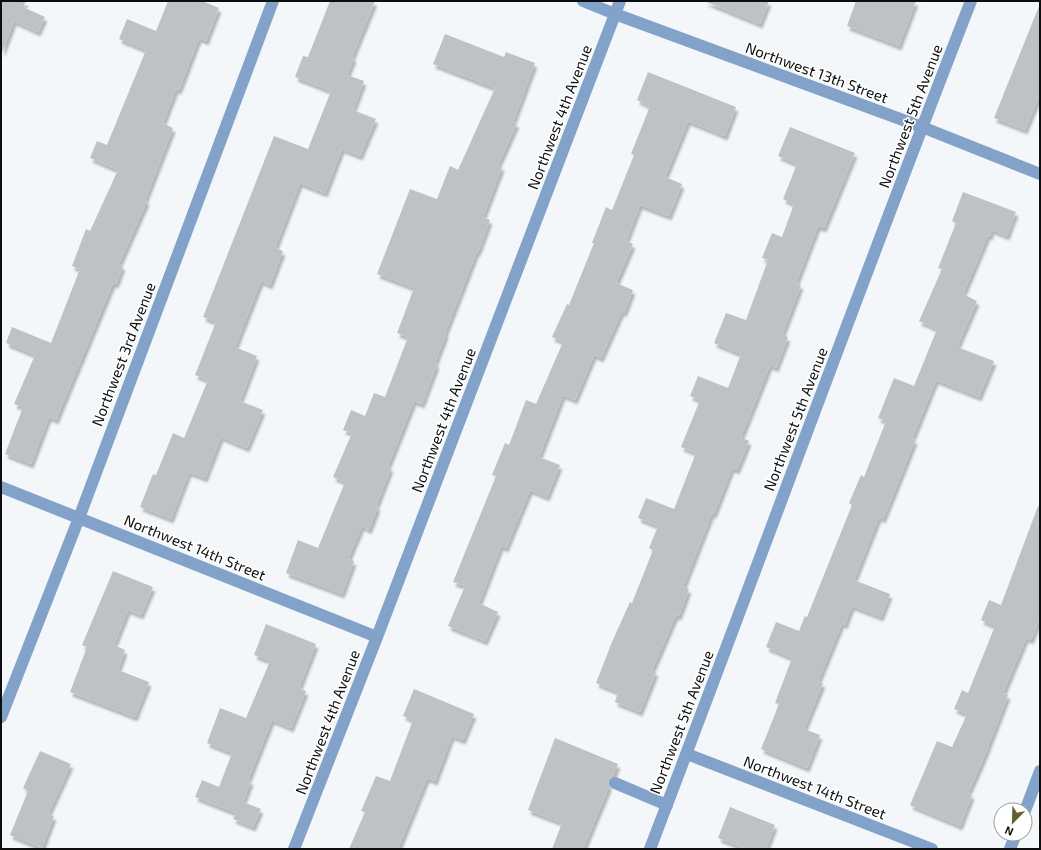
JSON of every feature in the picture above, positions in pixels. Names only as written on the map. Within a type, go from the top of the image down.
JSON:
[{"type":"street","name":"Northwest 3rd Avenue","points":[[1,717],[79,518],[273,1]]},
{"type":"street","name":"Northwest 13th Street","points":[[583,1],[922,127],[1040,174]]},
{"type":"street","name":"Northwest 4th Avenue","points":[[294,849],[377,637],[620,1]]},
{"type":"street","name":"Northwest 5th Avenue","points":[[650,849],[922,127],[971,1]]},
{"type":"street","name":"Northwest 14th Street","points":[[1,487],[377,637]]},
{"type":"street","name":"Northwest 14th Street","points":[[687,754],[932,849]]},
{"type":"street","points":[[1028,802],[1040,771]]},
{"type":"street","points":[[615,783],[667,805]]},
{"type":"building","points":[[1,1],[26,1],[23,7],[45,17],[38,32],[14,21],[2,53]]},
{"type":"building","points":[[168,1],[202,1],[219,8],[206,41],[199,38],[179,90],[176,89],[163,123],[173,128],[145,200],[147,201],[119,264],[123,266],[116,284],[113,283],[56,420],[49,417],[31,464],[5,454],[23,407],[14,404],[35,355],[6,343],[12,327],[51,343],[80,269],[72,266],[86,229],[90,231],[118,170],[90,158],[97,141],[107,145],[146,50],[119,39],[127,19],[156,31]]},
{"type":"building","points":[[330,1],[375,1],[352,57],[354,58],[347,75],[364,81],[353,110],[376,119],[360,156],[342,149],[325,193],[300,183],[275,248],[283,251],[270,285],[261,281],[235,347],[257,356],[240,401],[263,410],[247,448],[221,437],[205,478],[189,472],[171,519],[140,507],[153,474],[156,475],[173,433],[184,438],[208,380],[195,375],[216,322],[203,317],[274,136],[308,149],[331,91],[295,77],[303,56],[308,57]]},
{"type":"building","points":[[704,1],[769,1],[760,24]]},
{"type":"building","points":[[856,1],[916,1],[899,46],[847,26]]},
{"type":"building","points":[[1039,6],[1040,94],[1025,130],[994,118]]},
{"type":"building","points":[[445,34],[504,57],[506,52],[535,63],[513,122],[517,123],[498,165],[502,167],[483,217],[490,220],[445,333],[446,334],[435,363],[437,364],[422,404],[414,401],[388,466],[391,468],[376,506],[378,507],[369,530],[362,526],[348,559],[354,561],[342,594],[286,573],[298,540],[318,548],[345,482],[333,477],[352,433],[343,430],[351,410],[365,416],[374,393],[385,397],[408,337],[397,333],[414,288],[377,274],[410,189],[437,199],[450,166],[458,170],[495,88],[433,64]]},
{"type":"building","points":[[648,72],[736,107],[725,136],[688,121],[665,177],[682,184],[669,216],[640,205],[626,241],[633,244],[616,283],[633,290],[624,313],[622,311],[601,358],[594,355],[575,400],[563,395],[539,457],[560,465],[547,497],[530,490],[506,548],[501,546],[479,603],[498,612],[485,641],[448,626],[465,586],[453,582],[496,476],[492,475],[505,443],[509,445],[526,400],[536,404],[563,342],[552,337],[567,304],[569,305],[594,243],[592,243],[606,207],[612,210],[634,155],[631,154],[650,106],[637,100]]},
{"type":"building","points":[[790,127],[855,153],[824,228],[818,226],[796,283],[801,285],[782,335],[788,337],[776,368],[770,365],[741,437],[749,441],[737,470],[732,468],[714,514],[712,513],[683,587],[689,589],[679,616],[676,615],[652,670],[656,672],[640,712],[615,702],[618,692],[596,683],[630,602],[632,603],[653,550],[649,548],[658,526],[638,518],[646,498],[674,509],[696,453],[681,447],[700,400],[690,396],[698,376],[728,388],[741,354],[714,343],[726,313],[746,320],[768,260],[762,258],[772,233],[782,237],[794,204],[783,199],[797,164],[778,156]]},
{"type":"building","points":[[963,192],[1016,212],[1007,236],[992,230],[990,236],[988,235],[963,294],[977,301],[957,347],[994,361],[979,397],[936,380],[912,439],[915,440],[895,490],[883,519],[879,517],[854,580],[890,594],[881,617],[852,606],[845,625],[842,623],[818,681],[823,683],[804,729],[820,735],[807,768],[761,749],[779,704],[775,703],[792,658],[766,647],[776,622],[799,631],[805,616],[807,617],[852,505],[849,503],[861,475],[864,477],[886,421],[878,418],[894,378],[914,386],[937,329],[919,321],[942,269],[938,268],[956,223],[952,221]]},
{"type":"building","points":[[1038,506],[1040,507],[1040,618],[1031,640],[1026,638],[1003,693],[1008,695],[984,757],[968,793],[972,795],[960,826],[910,805],[937,741],[952,747],[967,714],[954,709],[962,690],[968,693],[995,626],[981,620],[989,600],[1001,605]]},
{"type":"building","points":[[113,571],[153,587],[141,615],[128,610],[114,645],[125,650],[118,670],[149,682],[135,717],[70,692],[87,647],[82,645]]},
{"type":"building","points":[[266,624],[316,644],[299,688],[306,691],[291,728],[272,720],[248,780],[251,781],[243,802],[261,809],[253,827],[233,819],[236,813],[195,797],[202,780],[219,787],[232,753],[207,743],[220,708],[246,718],[270,661],[254,655]]},
{"type":"building","points":[[414,689],[474,714],[463,740],[452,736],[435,781],[427,778],[398,849],[349,849],[365,812],[361,811],[376,776],[390,781],[413,720],[403,716]]},
{"type":"building","points":[[555,738],[618,764],[613,776],[608,780],[609,787],[583,849],[552,849],[562,823],[528,810]]},
{"type":"building","points":[[40,751],[71,764],[48,814],[54,816],[42,848],[10,835],[28,791],[23,788]]},
{"type":"building","points":[[730,807],[775,825],[766,849],[747,849],[718,838]]}]
